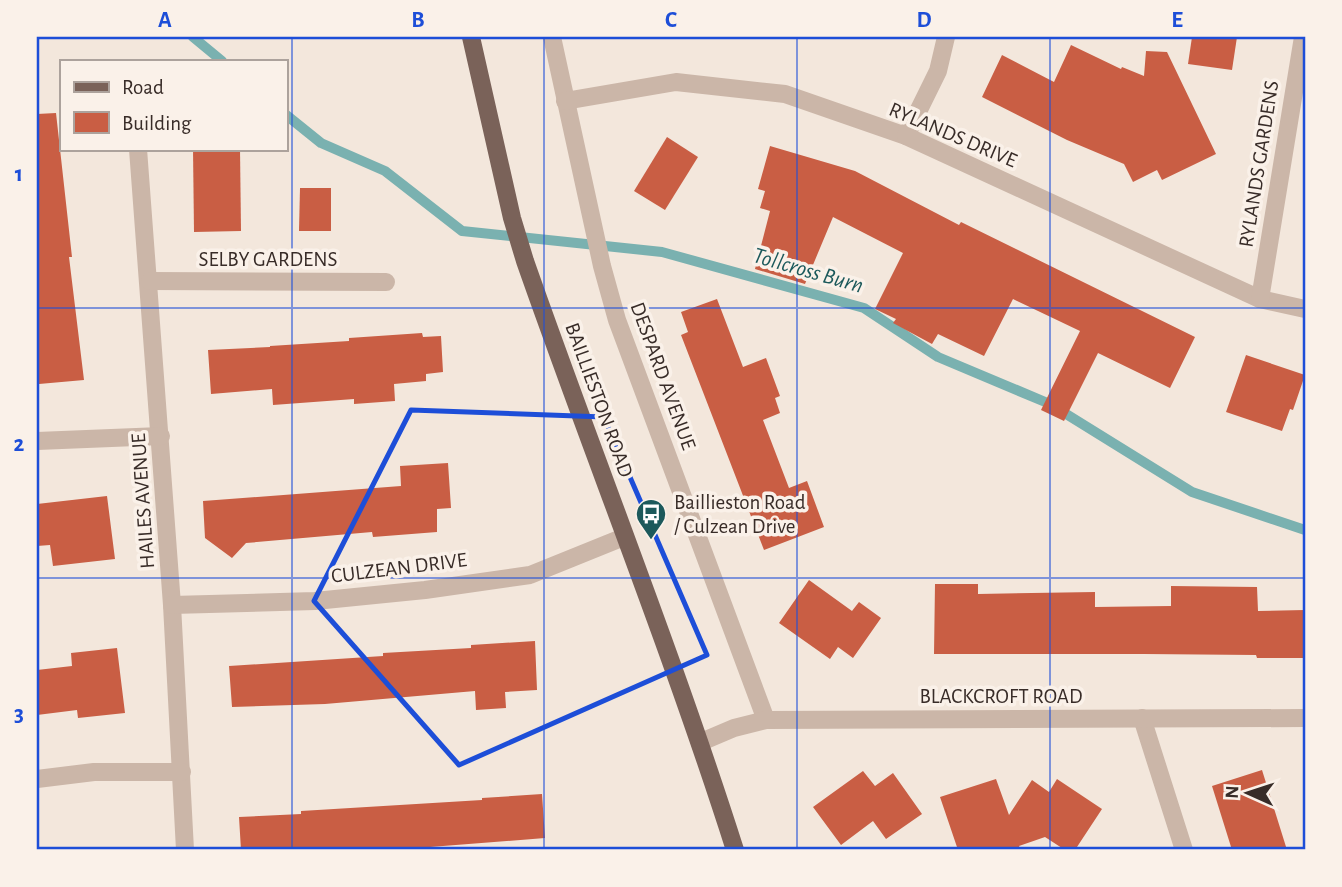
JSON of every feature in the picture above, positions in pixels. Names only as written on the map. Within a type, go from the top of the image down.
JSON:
[{"type":"main road","name":"BAILLIESTON ROAD","points":[[471,37],[512,218],[525,261],[701,742],[735,850]]},
{"type":"street","name":"DESPARD AVENUE","points":[[552,37],[602,266],[617,320],[766,720]]},
{"type":"street","points":[[906,136],[937,71],[946,37]]},
{"type":"street","name":"RYLANDS GARDENS","points":[[1260,299],[1303,37]]},
{"type":"street","name":"RYLANDS DRIVE","points":[[565,101],[677,82],[785,94],[906,136],[1260,299],[1305,309]]},
{"type":"street","name":"HAILES AVENUE","points":[[138,150],[161,436],[185,850]]},
{"type":"street","name":"SELBY GARDENS","points":[[150,281],[386,282]]},
{"type":"street","points":[[37,441],[161,436]]},
{"type":"street","name":"CULZEAN DRIVE","points":[[172,605],[315,601],[425,590],[530,575],[624,537]]},
{"type":"street","points":[[1142,718],[1185,850]]},
{"type":"street","name":"BLACKCROFT ROAD","points":[[701,742],[734,728],[766,720],[1305,718]]},
{"type":"street","points":[[37,779],[94,772],[181,772]]},
{"type":"highlighted area","points":[[411,410],[604,417],[707,655],[459,765],[314,601]]},
{"type":"building","points":[[1192,37],[1237,37],[1232,70],[1188,64]]},
{"type":"building","points":[[1071,45],[1121,69],[1122,67],[1144,76],[1146,51],[1167,52],[1216,154],[1162,180],[1157,170],[1133,182],[1124,164],[1067,140],[982,97],[1002,55],[1054,82]]},
{"type":"building","points":[[56,113],[84,380],[39,384],[37,114]]},
{"type":"building","points":[[667,137],[698,157],[665,210],[634,191]]},
{"type":"building","points":[[770,146],[855,171],[959,225],[961,222],[1195,337],[1170,388],[1098,353],[1064,421],[1041,410],[1080,331],[1013,299],[984,356],[938,334],[932,344],[893,323],[896,319],[875,309],[903,253],[833,217],[805,284],[755,269],[770,211],[760,208],[765,191],[758,189]]},
{"type":"building","points":[[193,150],[240,150],[241,231],[194,232]]},
{"type":"building","points":[[300,188],[331,188],[331,231],[299,231]]},
{"type":"building","points":[[717,299],[743,367],[766,358],[780,396],[775,398],[780,413],[763,420],[789,488],[807,481],[824,527],[764,550],[681,335],[688,332],[681,312]]},
{"type":"building","points":[[422,333],[423,337],[441,336],[443,372],[426,374],[426,381],[394,384],[395,401],[354,404],[354,399],[273,405],[272,389],[211,394],[208,350],[349,341],[349,338]]},
{"type":"building","points":[[1246,355],[1305,375],[1293,410],[1290,409],[1282,431],[1226,412]]},
{"type":"building","points":[[448,463],[451,508],[437,509],[437,532],[373,537],[372,532],[246,543],[232,558],[205,538],[203,501],[401,486],[400,466]]},
{"type":"building","points":[[107,496],[115,559],[53,566],[50,545],[37,546],[37,504]]},
{"type":"building","points":[[809,580],[852,611],[859,602],[881,618],[853,658],[838,647],[830,659],[779,623]]},
{"type":"building","points":[[935,584],[978,584],[978,594],[1095,592],[1095,607],[1171,606],[1171,586],[1257,587],[1258,611],[1305,610],[1305,658],[1257,658],[1256,655],[934,654]]},
{"type":"building","points":[[535,641],[537,690],[505,692],[506,708],[476,710],[475,691],[325,704],[232,707],[229,666],[383,656],[383,653]]},
{"type":"building","points":[[117,648],[125,713],[78,718],[77,710],[37,715],[37,670],[72,666],[71,653]]},
{"type":"building","points":[[1262,770],[1287,850],[1232,850],[1212,786]]},
{"type":"building","points":[[863,771],[875,786],[893,773],[922,814],[886,839],[873,821],[841,845],[813,807]]},
{"type":"building","points":[[996,779],[1009,815],[1032,780],[1049,792],[1057,779],[1102,809],[1075,850],[1065,850],[1045,837],[1019,846],[1021,850],[958,850],[940,797]]},
{"type":"building","points":[[542,794],[545,838],[392,850],[241,850],[239,817]]},
{"type":"waterway","name":"Tollcross Burn","points":[[193,37],[221,60]]},
{"type":"waterway","name":"Tollcross Burn","points":[[287,116],[321,143],[385,171],[462,231],[662,252],[864,308],[938,357],[1050,404],[1192,492],[1305,530]]},
{"type":"place","name":"Baillieston Road / Culzean Drive","points":[[651,541]]}]
